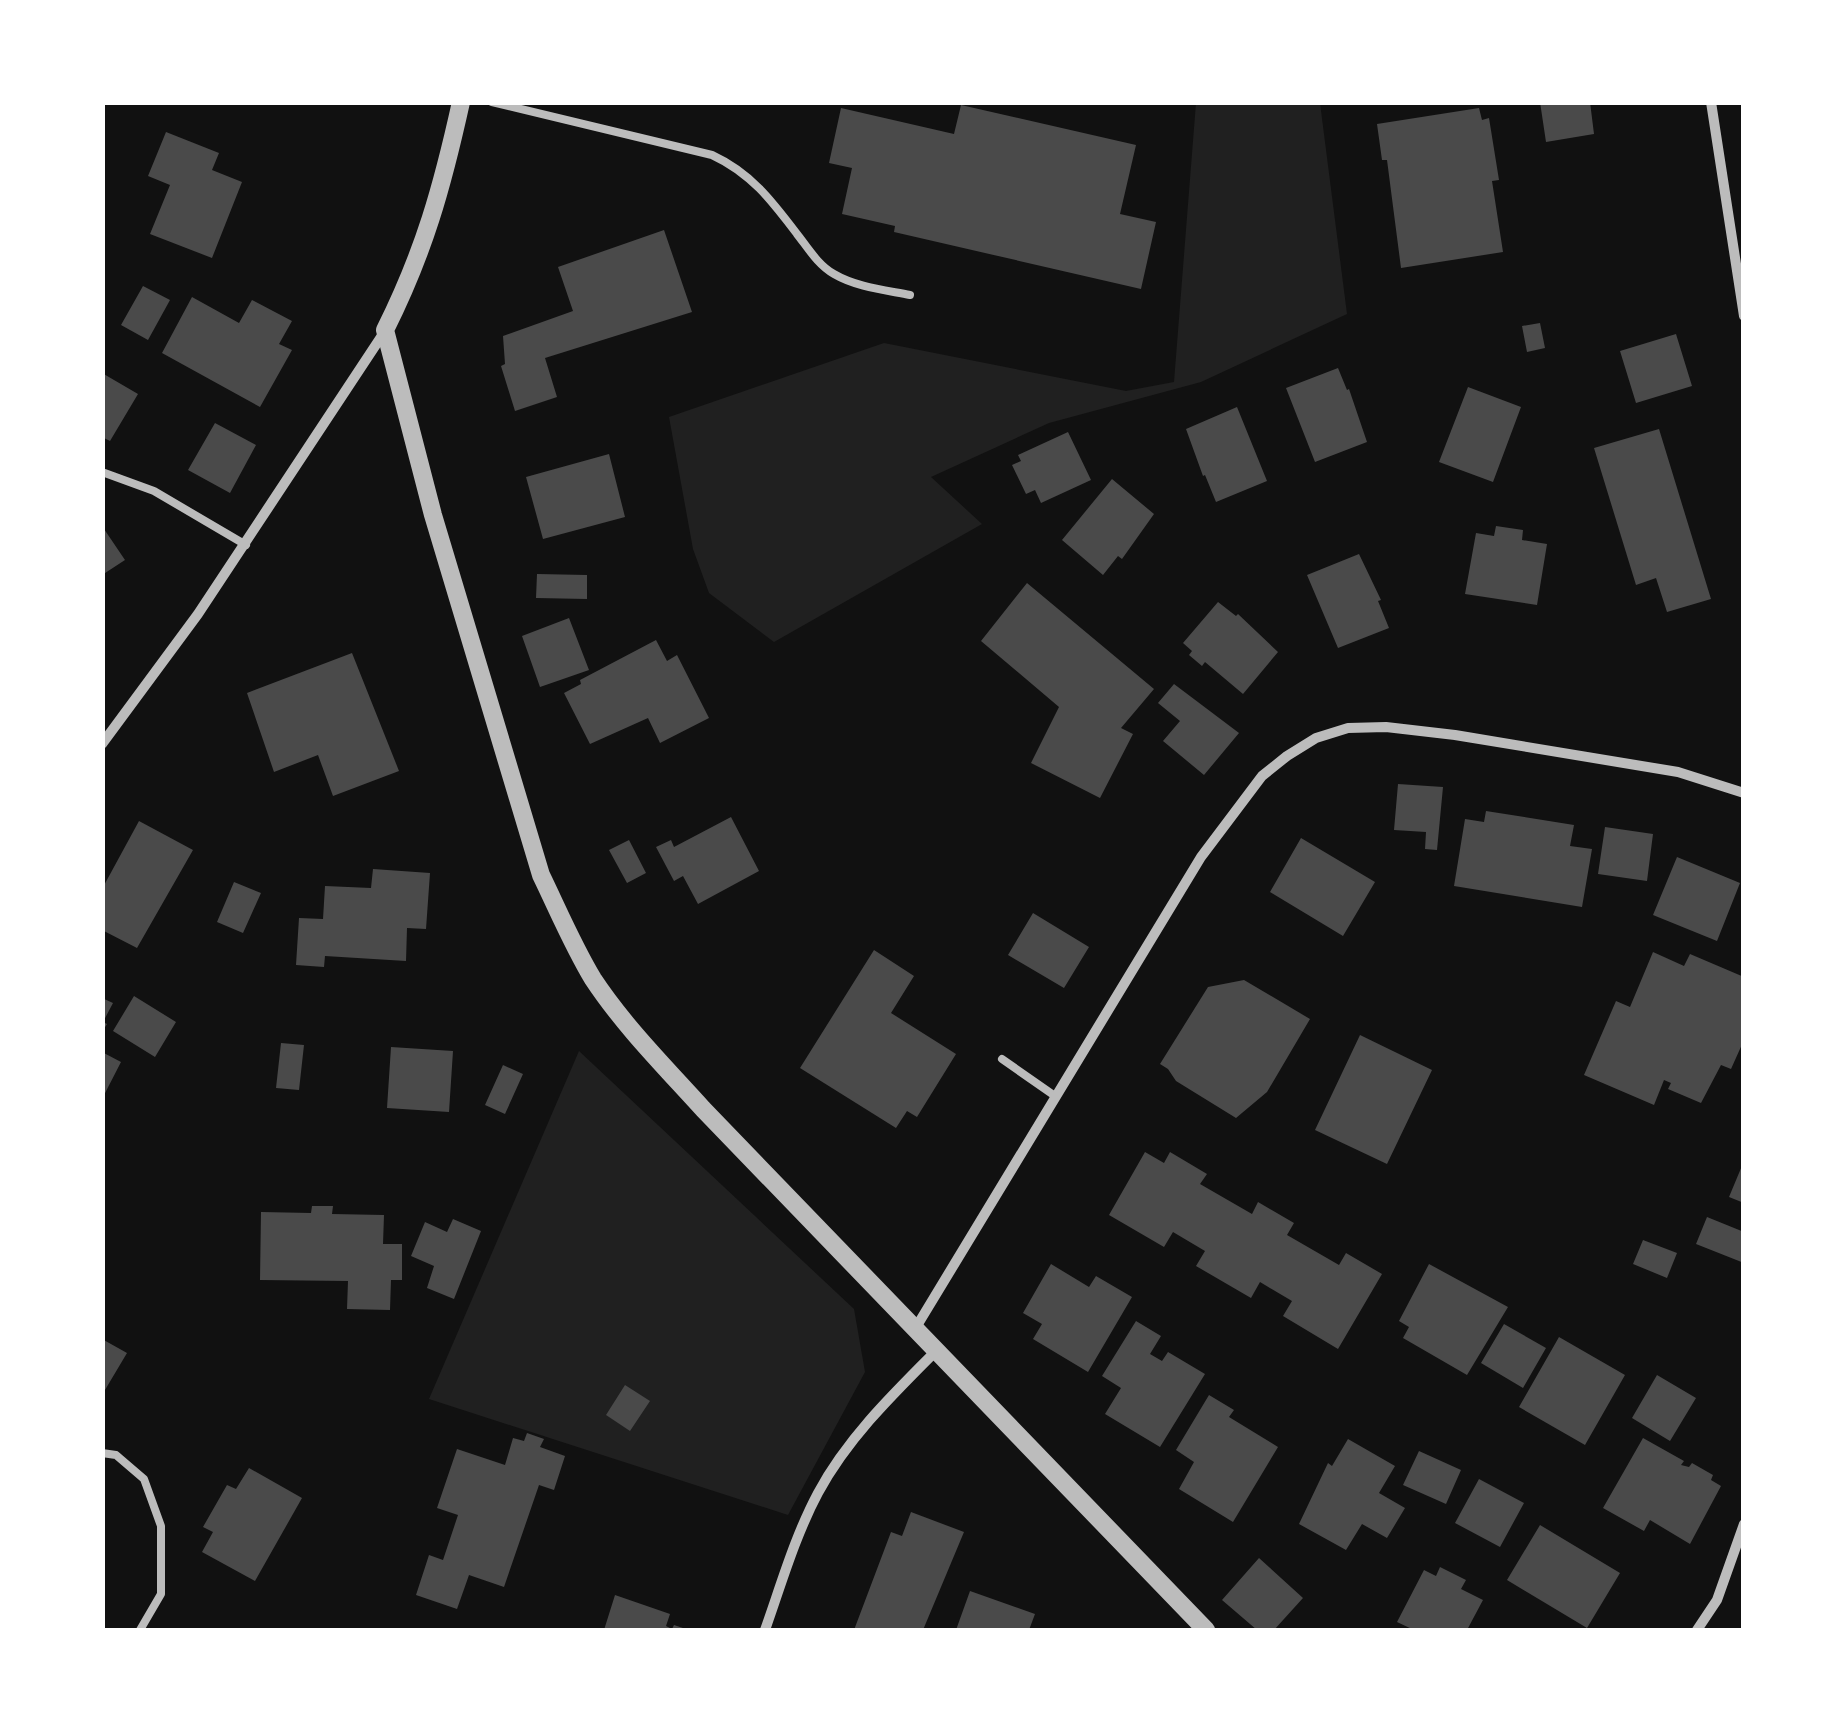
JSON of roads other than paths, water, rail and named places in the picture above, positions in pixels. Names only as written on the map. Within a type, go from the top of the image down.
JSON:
[{"type":"street","points":[[102,744],[246,545],[385,330],[432,221],[461,102]]},
{"type":"street","points":[[1712,102],[1744,316]]},
{"type":"street","points":[[385,330],[433,515],[535,856],[594,980],[642,1041],[798,1211],[1206,1630]]},
{"type":"street","points":[[915,1330],[1201,857],[1262,776],[1316,738],[1348,728],[1419,730],[1678,772],[1744,793]]},
{"type":"street","points":[[765,1630],[816,1495],[867,1423],[936,1351]]},
{"type":"street","points":[[1697,1630],[1717,1600],[1744,1524]]},
{"type":"lane","points":[[492,102],[712,155],[736,166],[759,186],[822,266],[861,284],[910,295]]},
{"type":"lane","points":[[102,472],[154,491],[246,545]]},
{"type":"lane","points":[[1002,1059],[1055,1096]]},
{"type":"lane","points":[[102,1453],[116,1455],[144,1478],[161,1526],[161,1594],[140,1630]]}]
